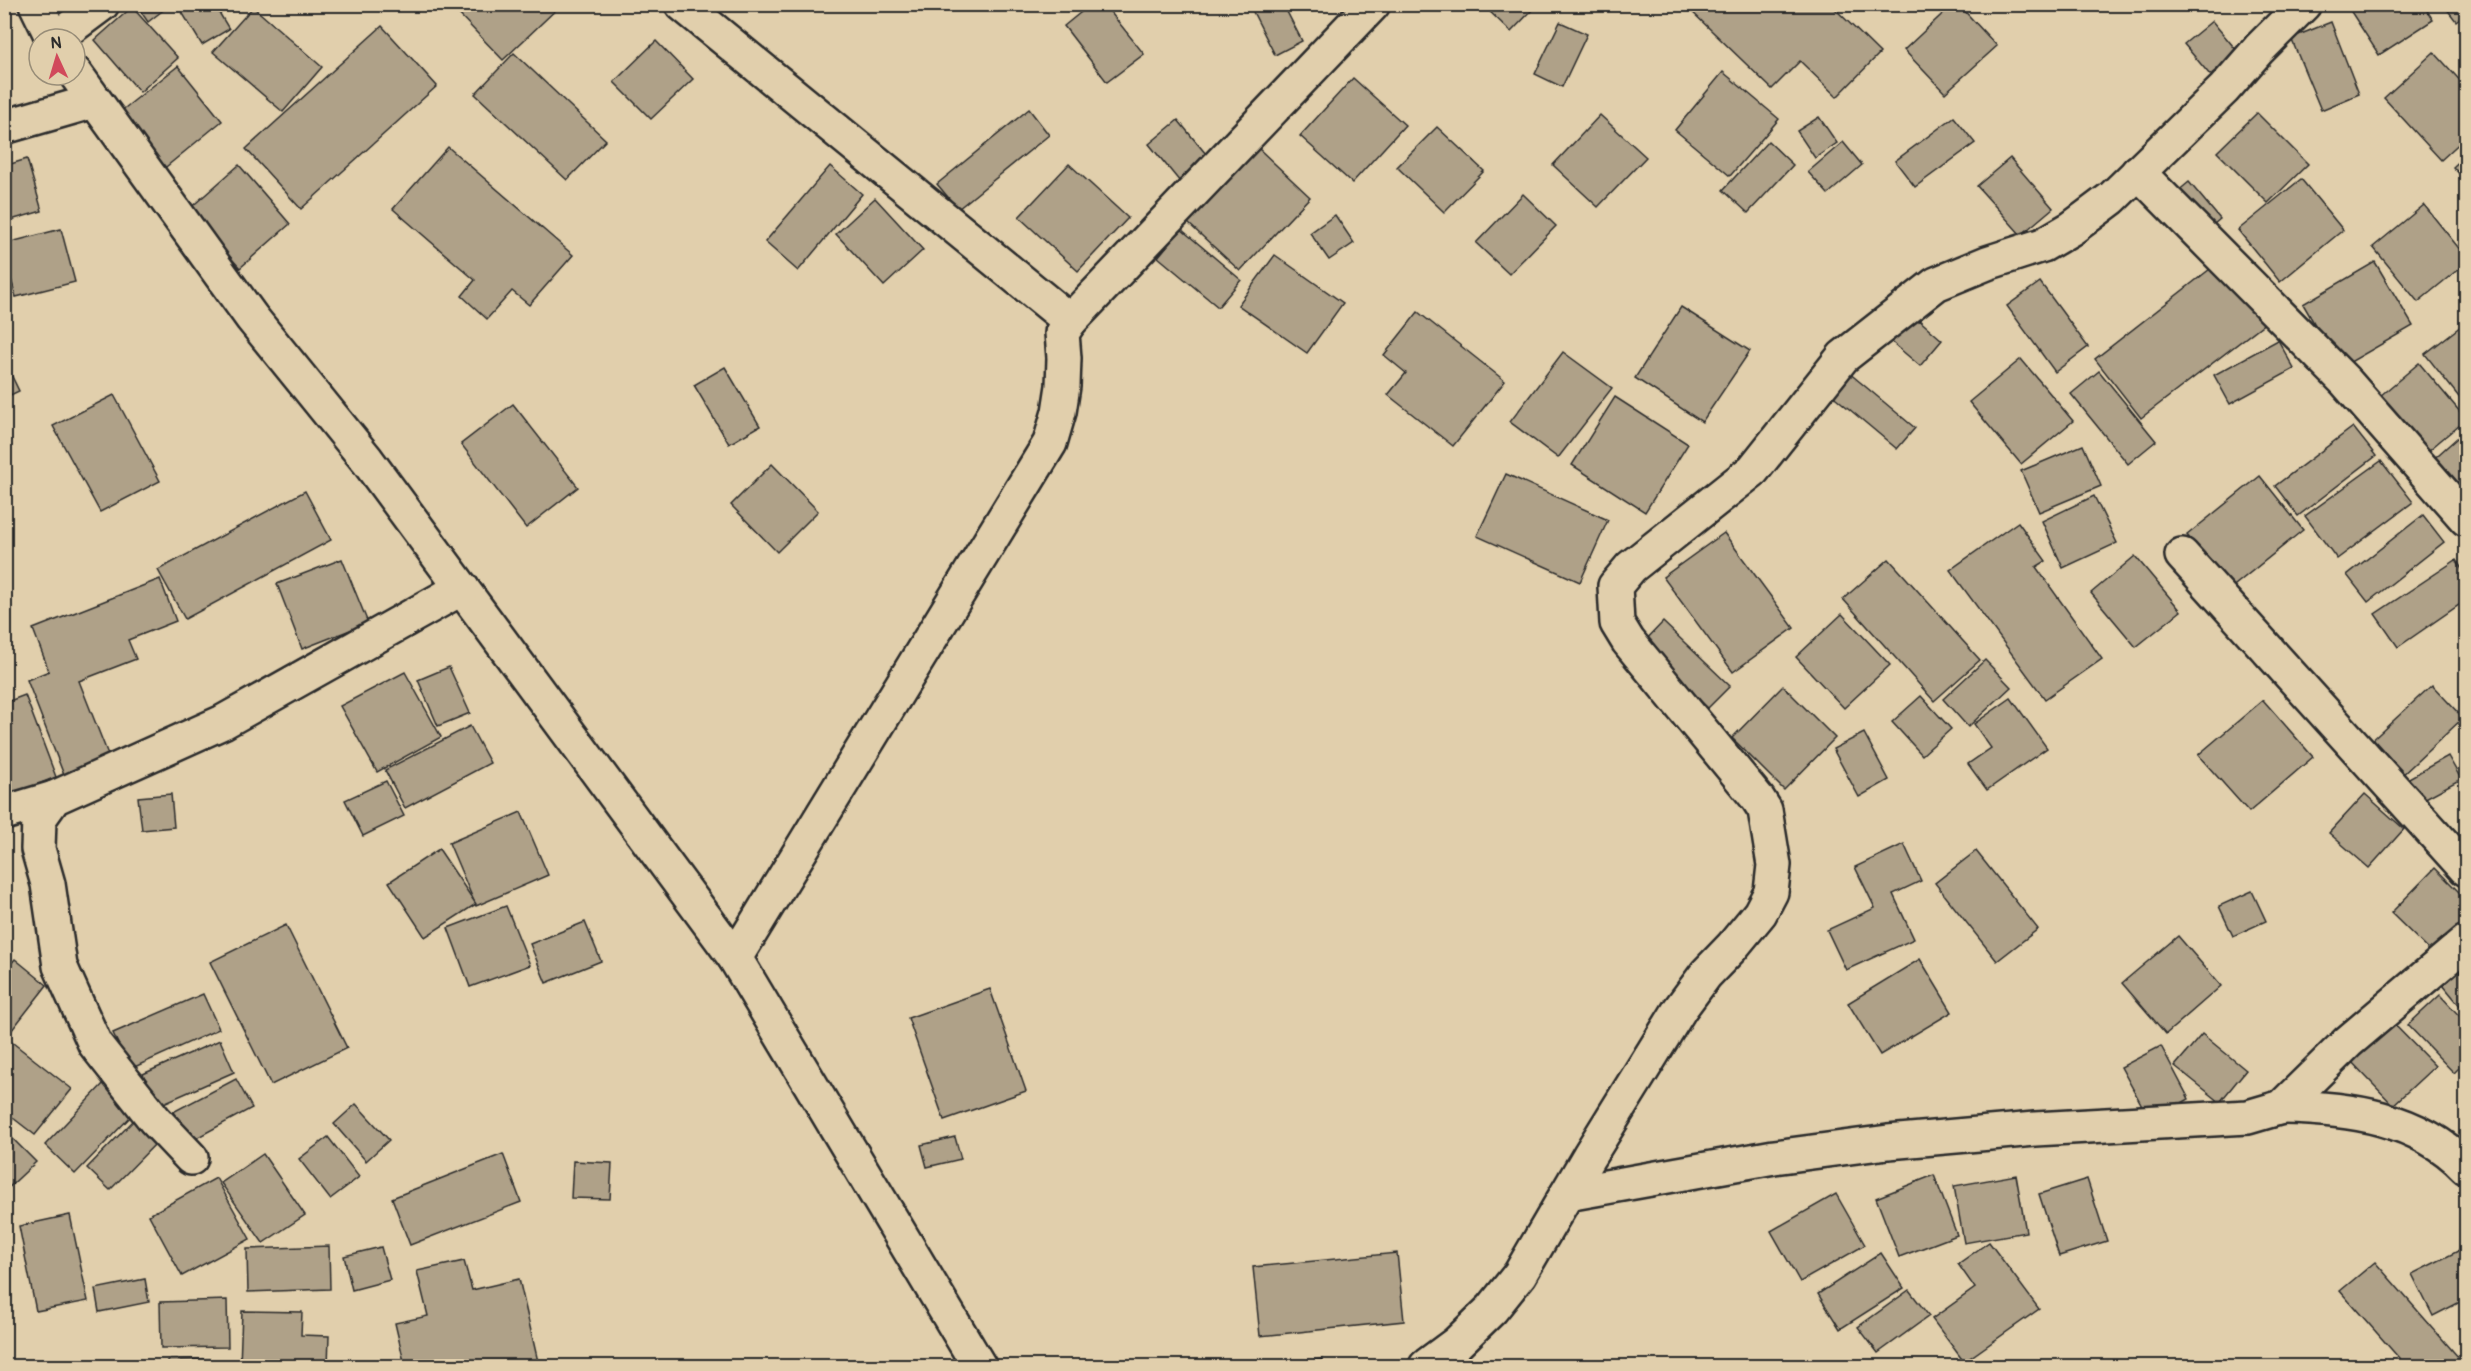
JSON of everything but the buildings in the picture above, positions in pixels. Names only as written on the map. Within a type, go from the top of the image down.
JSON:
[{"type":"street","points":[[36,4],[48,27]]},
{"type":"street","points":[[70,27],[102,4]]},
{"type":"street","points":[[682,4],[1070,321]]},
{"type":"street","points":[[735,958],[1050,443],[1059,412],[1063,386],[1062,333],[1070,321],[1373,4]]},
{"type":"street","points":[[1426,1366],[1457,1343],[1492,1309],[1520,1274],[1680,1009],[1706,974],[1760,913],[1771,892],[1774,865],[1765,810],[1628,641],[1617,623],[1615,586],[1631,567],[1753,470],[1843,357],[1936,284],[1987,263],[2043,245],[2073,228],[2112,198],[2224,89],[2259,49],[2304,4]]},
{"type":"street","points":[[84,87],[252,318],[367,460],[735,958],[978,1366]]},
{"type":"street","points":[[4,127],[94,101]]},
{"type":"street","points":[[2138,172],[2346,382],[2466,519]]},
{"type":"street","points":[[2182,555],[2466,869]]},
{"type":"street","points":[[4,813],[54,798],[223,722],[462,588]]},
{"type":"street","points":[[54,798],[39,819],[38,849],[48,884],[60,966],[95,1044],[155,1120],[191,1158]]},
{"type":"street","points":[[2282,1107],[2348,1042],[2466,942]]},
{"type":"street","points":[[1567,1194],[1774,1156],[1888,1142],[2035,1129],[2228,1119],[2248,1117],[2282,1107],[2323,1108],[2401,1124],[2452,1152],[2466,1167]]}]
